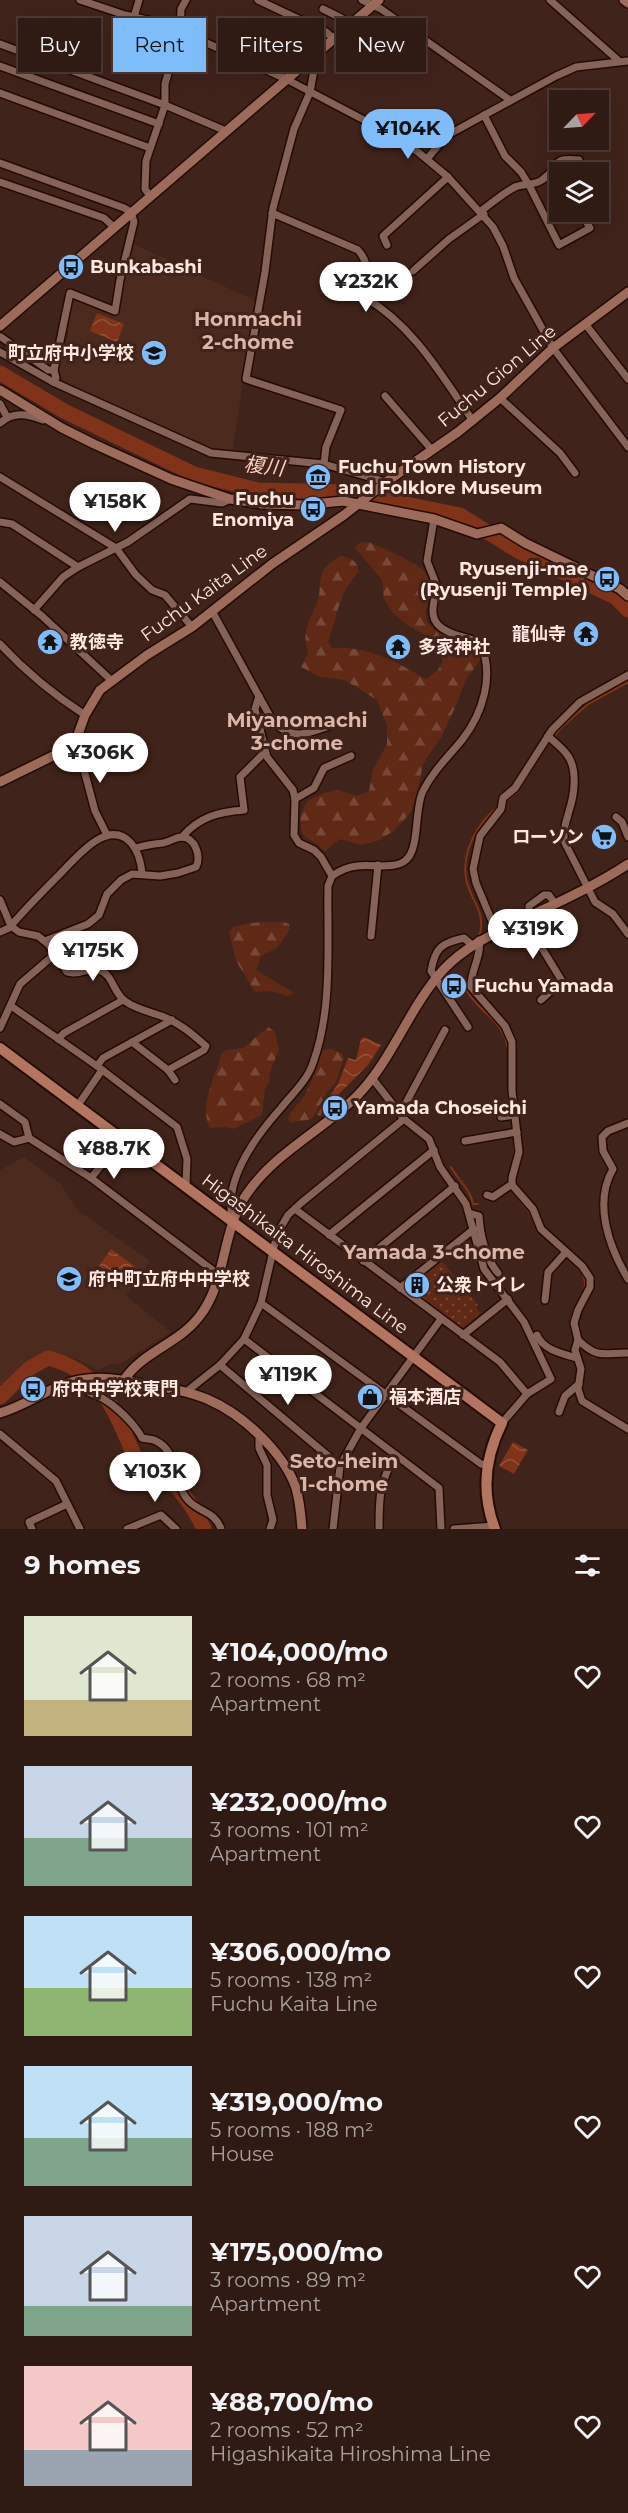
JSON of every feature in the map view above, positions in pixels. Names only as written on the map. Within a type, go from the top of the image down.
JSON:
[{"type":"main road","name":"Higashikaita Hiroshima Line","points":[[0,1048],[502,1423]]},
{"type":"main road","points":[[494,1528],[488,1501],[488,1465],[502,1423]]},
{"type":"street","points":[[80,0],[138,18]]},
{"type":"street","points":[[134,17],[139,0]]},
{"type":"street","points":[[181,18],[181,9],[186,0]]},
{"type":"street","points":[[258,0],[326,32],[333,38]]},
{"type":"street","points":[[362,0],[376,2],[510,100]]},
{"type":"street","points":[[550,0],[620,61]]},
{"type":"street","points":[[357,18],[376,2]]},
{"type":"street","points":[[323,9],[341,18]]},
{"type":"street","points":[[324,46],[336,36]]},
{"type":"street","points":[[206,42],[286,79],[383,130],[427,159],[448,177],[482,213],[503,246],[514,278],[553,348],[628,447]]},
{"type":"street","points":[[0,44],[165,105],[226,131]]},
{"type":"street","points":[[427,159],[446,136],[576,67],[628,60]]},
{"type":"street","points":[[0,66],[159,124]]},
{"type":"street","points":[[150,196],[145,189],[146,161],[165,105],[165,84],[168,72]]},
{"type":"street","points":[[0,326],[294,72]]},
{"type":"street","points":[[314,72],[310,92],[294,129],[272,213],[265,272],[246,379],[341,410],[326,447],[324,464]]},
{"type":"street","points":[[0,93],[150,148]]},
{"type":"street","points":[[484,115],[505,156],[521,172],[529,185],[559,245],[590,228],[587,222]]},
{"type":"street","points":[[558,162],[563,159],[579,160],[580,162]]},
{"type":"street","points":[[0,163],[131,212]]},
{"type":"street","points":[[413,271],[448,239],[517,186],[529,185],[542,180],[549,171]]},
{"type":"street","points":[[387,245],[383,236],[448,177]]},
{"type":"street","points":[[0,182],[104,218],[114,227]]},
{"type":"street","points":[[53,382],[56,378],[54,369],[70,293],[115,311],[134,222],[131,212]]},
{"type":"street","points":[[272,213],[358,250],[369,272],[364,297],[394,320],[422,349],[473,421]]},
{"type":"street","name":"Fuchu Gion Line","points":[[361,502],[473,421],[553,348],[628,292]]},
{"type":"street","points":[[586,325],[628,379]]},
{"type":"street","points":[[1,337],[48,370],[54,369]]},
{"type":"street","points":[[0,352],[53,382],[211,453],[324,464],[386,482]]},
{"type":"street","points":[[0,390],[62,428]]},
{"type":"street","points":[[384,396],[432,450]]},
{"type":"street","points":[[500,398],[560,453],[575,472]]},
{"type":"street","points":[[0,405],[7,417]]},
{"type":"street","points":[[0,423],[7,417],[29,415],[171,479],[230,499],[262,504],[303,505],[343,501],[361,502],[434,519],[477,534],[501,528],[525,543],[620,589],[628,596]]},
{"type":"street","points":[[0,477],[116,548],[136,575],[152,590],[165,595],[192,627]]},
{"type":"street","points":[[34,610],[63,577],[116,548],[190,499],[222,503],[230,499]]},
{"type":"street","name":"Fuchu Kaita Line","points":[[76,740],[85,715],[100,690],[192,627],[272,564],[361,502]]},
{"type":"street","points":[[233,1221],[229,1207],[248,1149],[304,1081],[313,1065],[320,1037],[327,989],[328,886],[332,876],[356,866],[395,865],[405,861],[412,850],[417,809],[423,791],[442,760],[463,739],[481,707],[487,686],[486,663],[480,642],[446,631],[439,627],[432,617],[432,604],[438,589],[427,561],[434,519]]},
{"type":"street","points":[[0,522],[12,524],[78,567]]},
{"type":"street","points":[[0,582],[112,681]]},
{"type":"street","points":[[212,611],[279,729],[288,734],[310,733],[329,726]]},
{"type":"street","points":[[0,644],[19,664],[60,699],[85,715]]},
{"type":"street","points":[[496,931],[476,883],[473,868],[480,836],[501,809],[503,798],[515,788],[548,736],[580,702],[628,675]]},
{"type":"street","points":[[259,696],[255,709],[265,752],[284,781],[293,790],[294,835],[298,843],[314,850],[321,857],[332,876]]},
{"type":"street","points":[[548,736],[568,755],[573,765],[571,804],[563,833],[566,843],[595,902],[613,914],[628,934]]},
{"type":"street","points":[[0,782],[63,751],[76,740],[95,811],[107,835]]},
{"type":"street","points":[[136,848],[182,837],[189,829],[208,816],[243,810],[240,777],[265,752]]},
{"type":"street","points":[[295,799],[314,788],[324,768],[351,756]]},
{"type":"street","points":[[616,817],[622,822],[628,837]]},
{"type":"street","points":[[0,932],[10,926],[74,858],[107,835],[118,834],[129,840],[136,848],[142,873]]},
{"type":"street","points":[[45,941],[88,924],[99,915],[107,894],[121,880],[132,874],[160,876],[196,867],[199,861],[197,850],[189,840],[182,837]]},
{"type":"street","points":[[371,936],[378,865]]},
{"type":"street","points":[[124,1380],[142,1360],[187,1331],[209,1303],[233,1221],[245,1197],[259,1178],[356,1096],[372,1078],[435,980],[476,943],[496,931],[588,888],[626,867]]},
{"type":"street","points":[[0,900],[10,926],[19,932],[38,936],[45,941],[67,972],[76,974],[92,969],[100,970],[109,976],[118,996],[123,1000],[182,1025],[206,1047],[168,1070]]},
{"type":"street","points":[[526,918],[562,981],[541,1000]]},
{"type":"street","points":[[468,1027],[431,971],[434,954],[439,948],[464,938],[476,943],[480,951],[471,978],[471,987],[505,1026],[512,1042],[509,1116],[519,1152],[510,1186],[493,1197],[487,1195]]},
{"type":"street","points":[[0,1028],[20,984],[55,954]]},
{"type":"street","points":[[58,1039],[64,1033],[123,1000]]},
{"type":"street","points":[[11,1006],[100,1068],[177,1127],[187,1159],[186,1185]]},
{"type":"street","points":[[78,1105],[100,1068],[103,1058],[172,1020]]},
{"type":"street","points":[[186,1392],[220,1365],[244,1339],[261,1303],[277,1234],[295,1209],[402,1116],[446,1030]]},
{"type":"street","points":[[132,1042],[168,1070],[175,1080]]},
{"type":"street","points":[[372,1078],[402,1116],[427,1136],[440,1167],[470,1213],[484,1269],[524,1322],[551,1379],[527,1394],[502,1423]]},
{"type":"street","points":[[0,1104],[25,1122],[29,1138],[91,1178],[219,1275]]},
{"type":"street","points":[[628,1123],[608,1131],[602,1137],[601,1144],[613,1169],[604,1195],[606,1230],[628,1279]]},
{"type":"street","points":[[465,1141],[514,1133]]},
{"type":"street","points":[[0,1134],[14,1142],[29,1138]]},
{"type":"street","points":[[91,1178],[123,1138]]},
{"type":"street","points":[[329,1235],[434,1150]]},
{"type":"street","points":[[363,1261],[454,1186]]},
{"type":"street","points":[[510,1186],[533,1209],[542,1229],[565,1255],[582,1266],[590,1278],[590,1287],[574,1323],[578,1340],[591,1352],[628,1353]]},
{"type":"street","points":[[295,1209],[500,1362],[527,1394]]},
{"type":"street","points":[[470,1213],[479,1216],[480,1228],[492,1266],[498,1273]]},
{"type":"street","points":[[400,1288],[474,1229]]},
{"type":"street","points":[[545,1300],[548,1272],[565,1255]]},
{"type":"street","points":[[463,1335],[508,1299]]},
{"type":"street","points":[[261,1303],[481,1464],[488,1465]]},
{"type":"street","points":[[333,1529],[340,1466],[361,1428],[441,1319]]},
{"type":"street","points":[[537,1335],[540,1342],[559,1353],[577,1358]]},
{"type":"street","points":[[244,1339],[439,1488],[441,1529]]},
{"type":"street","points":[[578,1340],[574,1350],[581,1369],[579,1384],[582,1401],[628,1429]]},
{"type":"street","points":[[220,1365],[340,1466]]},
{"type":"street","points":[[0,1413],[17,1408],[74,1382],[95,1378],[124,1380],[186,1392],[205,1399],[228,1411],[259,1437],[278,1458],[290,1475],[299,1500],[302,1529]]},
{"type":"street","points":[[74,1382],[82,1390],[103,1399],[117,1409],[125,1419],[136,1426],[142,1438],[156,1441],[164,1447],[170,1455],[184,1495],[191,1503],[218,1520],[221,1529]]},
{"type":"street","points":[[559,1412],[565,1396],[579,1384]]},
{"type":"street","points":[[0,1434],[56,1481],[80,1529]]},
{"type":"street","points":[[259,1437],[259,1448],[267,1465],[267,1495],[273,1520],[270,1529]]},
{"type":"street","points":[[379,1529],[379,1497],[384,1474],[396,1455]]},
{"type":"street","points":[[32,1529],[29,1522],[67,1504]]},
{"type":"street","points":[[127,1529],[161,1515],[176,1529]]},
{"type":"street","points":[[454,1529],[494,1528]]},
{"type":"shaded area","name":"町立府中小学校","points":[[133,244],[256,301],[232,452],[208,449],[65,382],[57,371],[61,345],[66,343],[69,331],[64,329],[73,299],[76,297],[118,315]]},
{"type":"shaded area","name":"府中町立府中中学校","points":[[24,1157],[61,1184],[77,1210],[150,1261],[126,1296],[171,1332],[120,1364],[110,1364],[98,1370],[79,1360],[47,1351],[21,1369],[0,1389],[0,1170]]},
{"type":"green space","points":[[369,542],[398,555],[428,574],[433,590],[426,608],[427,621],[430,626],[473,644],[479,648],[481,659],[465,681],[442,736],[423,764],[411,812],[394,831],[377,841],[361,845],[340,839],[325,851],[302,834],[300,816],[307,801],[323,793],[338,790],[357,796],[369,791],[373,770],[387,744],[387,726],[377,700],[345,680],[321,677],[301,667],[308,653],[305,638],[307,625],[318,600],[320,579],[325,568],[340,556],[353,560],[359,572],[347,588],[339,605],[328,642],[332,648],[369,652],[426,679],[438,670],[443,661],[425,635],[407,625],[392,612],[384,599],[382,580],[355,548],[359,543]]},
{"type":"green space","points":[[260,922],[289,924],[290,929],[277,948],[261,956],[256,970],[293,992],[292,995],[271,991],[255,992],[236,961],[229,932],[234,926]]},
{"type":"green space","points":[[268,1027],[275,1032],[279,1050],[265,1089],[262,1115],[233,1129],[210,1128],[206,1110],[207,1101],[221,1054],[226,1050],[243,1048]]},
{"type":"green space","points":[[331,1049],[342,1053],[344,1058],[336,1082],[327,1092],[312,1119],[290,1123],[288,1119],[290,1115],[310,1085],[321,1050]]},
{"type":"green space","points":[[441,1260],[478,1305],[476,1307],[481,1313],[463,1328],[411,1291],[410,1285]]},
{"type":"water","points":[[97,313],[124,324],[117,342],[90,331]]},
{"type":"water","points":[[364,1037],[381,1045],[368,1065],[334,1099],[331,1098],[320,1116],[317,1114],[338,1084],[348,1058],[356,1060],[361,1039]]},
{"type":"water","points":[[111,1249],[137,1268],[124,1285],[99,1266]]},
{"type":"water","points":[[513,1442],[528,1450],[514,1474],[499,1466]]},
{"type":"waterway","name":"榎川","points":[[0,373],[64,411],[194,474],[258,490],[348,492],[460,515],[518,551],[615,597],[628,610]]},
{"type":"waterway","points":[[505,802],[518,791],[549,742],[562,727],[588,704],[628,682]]},
{"type":"waterway","points":[[479,937],[480,914],[466,879],[466,857],[473,837],[485,819],[500,805]]},
{"type":"waterway","points":[[476,948],[465,988],[503,1032],[509,1055]]},
{"type":"waterway","points":[[509,1075],[515,1156]]},
{"type":"waterway","points":[[451,1167],[467,1190],[473,1204],[478,1204]]},
{"type":"waterway","points":[[510,1188],[535,1222]]},
{"type":"waterway","points":[[538,1230],[561,1253]]},
{"type":"waterway","points":[[566,1257],[582,1272],[585,1282],[583,1294]]},
{"type":"waterway","points":[[575,1340],[571,1329],[571,1319],[580,1299]]},
{"type":"waterway","points":[[578,1345],[593,1357],[622,1356]]},
{"type":"waterway","points":[[0,1397],[30,1368],[48,1358],[83,1374],[95,1384],[114,1411],[137,1461],[159,1471],[177,1488],[204,1529]]},
{"type":"place","name":"Bunkabashi","points":[[71,267]]},
{"type":"place","name":"町立府中小学校","points":[[154,353]]},
{"type":"place","name":"Fuchu Town History and Folklore Museum","points":[[318,477]]},
{"type":"place","name":"Fuchu Enomiya","points":[[313,509]]},
{"type":"place","name":"Ryusenji-mae (Ryusenji Temple)","points":[[607,579]]},
{"type":"place","name":"龍仙寺","points":[[586,634]]},
{"type":"place","name":"教徳寺","points":[[50,642]]},
{"type":"place","name":"多家神社","points":[[398,647]]},
{"type":"place","name":"ローソン","points":[[604,837]]},
{"type":"place","name":"Fuchu Yamada","points":[[454,986]]},
{"type":"place","name":"Yamada Choseichi","points":[[335,1108]]},
{"type":"place","name":"府中町立府中中学校","points":[[69,1279]]},
{"type":"place","name":"公衆トイレ","points":[[417,1285]]},
{"type":"place","name":"府中中学校東門","points":[[33,1389]]},
{"type":"place","name":"福本酒店","points":[[370,1397]]},
{"type":"district","name":"Honmachi 2-chome","points":[[248,330]]},
{"type":"district","name":"Miyanomachi 3-chome","points":[[297,732]]},
{"type":"district","name":"Yamada 3-chome","points":[[434,1252]]},
{"type":"district","name":"Seto-heim 1-chome","points":[[344,1472]]}]
